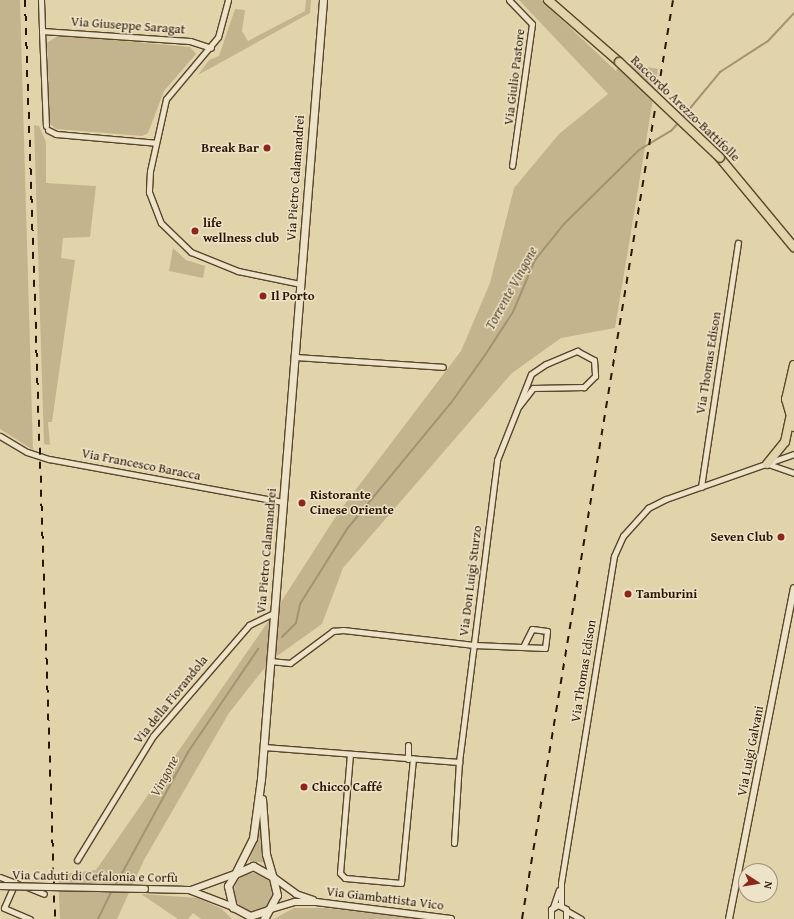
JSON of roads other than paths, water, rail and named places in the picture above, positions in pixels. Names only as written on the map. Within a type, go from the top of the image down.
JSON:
[{"type":"main road","name":"Via Pietro Calamandrei","points":[[261,778],[323,0]]},
{"type":"main road","name":"Raccordo Arezzo-Battifolle","points":[[548,0],[619,62],[720,158],[794,247]]},
{"type":"main road","points":[[794,365],[786,389],[794,427]]},
{"type":"main road","points":[[767,464],[785,442],[792,416],[794,388]]},
{"type":"main road","points":[[239,919],[233,907],[228,886],[253,838],[261,778]]},
{"type":"main road","points":[[261,778],[264,834],[277,895],[264,919]]},
{"type":"main road","points":[[235,874],[253,866],[273,877]]},
{"type":"main road","points":[[233,907],[250,916],[268,910]]},
{"type":"street","points":[[41,0],[47,128],[56,134],[156,143]]},
{"type":"street","points":[[228,0],[224,25],[211,48],[171,91],[156,143],[149,192],[161,224],[177,241],[191,252],[238,271],[300,284]]},
{"type":"street","name":"Via Giulio Pastore","points":[[509,0],[532,24],[512,166]]},
{"type":"street","name":"Via Giuseppe Saragat","points":[[42,31],[190,41],[211,48]]},
{"type":"street","name":"Via Thomas Edison","points":[[701,487],[738,243]]},
{"type":"street","name":"Via Don Luigi Sturzo","points":[[454,843],[459,762],[494,476],[519,406],[531,374],[546,364],[577,351],[594,360],[595,376],[584,387],[533,388],[519,406]]},
{"type":"street","points":[[294,357],[443,367]]},
{"type":"street","name":"Via Francesco Baracca","points":[[0,436],[27,452],[49,459],[283,502]]},
{"type":"street","name":"Via Thomas Edison","points":[[561,906],[561,883],[614,556],[623,536],[648,508],[701,487],[794,454]]},
{"type":"street","points":[[767,464],[794,473]]},
{"type":"street","name":"Via Luigi Galvani","points":[[729,919],[794,588]]},
{"type":"street","name":"Via della Fiorandola","points":[[77,860],[154,736],[249,624],[274,617]]},
{"type":"street","points":[[270,659],[290,663],[333,631],[343,630],[474,646],[524,645],[545,648],[547,631],[532,629],[524,645]]},
{"type":"street","points":[[350,754],[340,873],[345,878],[401,883],[410,759],[408,745]]},
{"type":"street","points":[[263,747],[459,762]]},
{"type":"street","name":"Via Caduti di Cefalonia e Corfù","points":[[189,890],[235,874]]},
{"type":"street","points":[[0,877],[44,894]]},
{"type":"street","name":"Via Giambattista Vico","points":[[273,877],[296,894],[316,902]]},
{"type":"street","points":[[15,883],[4,908],[30,919]]},
{"type":"street","points":[[550,918],[561,883]]},
{"type":"street","name":"Via Caduti di Cefalonia e Corfù","points":[[0,886],[189,890],[233,907]]},
{"type":"street","name":"Via Giambattista Vico","points":[[268,910],[295,902],[316,902],[451,919]]},
{"type":"street","points":[[553,907],[561,906],[567,912],[581,919]]},
{"type":"street","points":[[566,919],[567,912]]},
{"type":"waterway","name":"Torrente Vingone","points":[[682,118],[720,72],[768,41],[794,13]]},
{"type":"waterway","name":"Torrente Vingone","points":[[282,637],[296,623],[300,604],[347,529],[451,403],[485,355],[513,312],[535,260],[564,224],[639,150],[671,131],[679,122]]},
{"type":"waterway","name":"Vingone","points":[[115,886],[188,752],[258,649]]},
{"type":"waterway","name":"Vingone","points":[[98,919],[112,890]]},
{"type":"railway","points":[[25,0],[55,919]]},
{"type":"railway","points":[[522,919],[673,0]]},
{"type":"place","name":"Break Bar","points":[[267,148]]},
{"type":"place","name":"life wellness club","points":[[195,231]]},
{"type":"place","name":"Il Porto","points":[[263,296]]},
{"type":"place","name":"Ristorante Cinese Oriente","points":[[302,503]]},
{"type":"place","name":"Seven Club","points":[[781,537]]},
{"type":"place","name":"Tamburini","points":[[628,594]]},
{"type":"place","name":"Chicco Caffé","points":[[304,787]]}]
